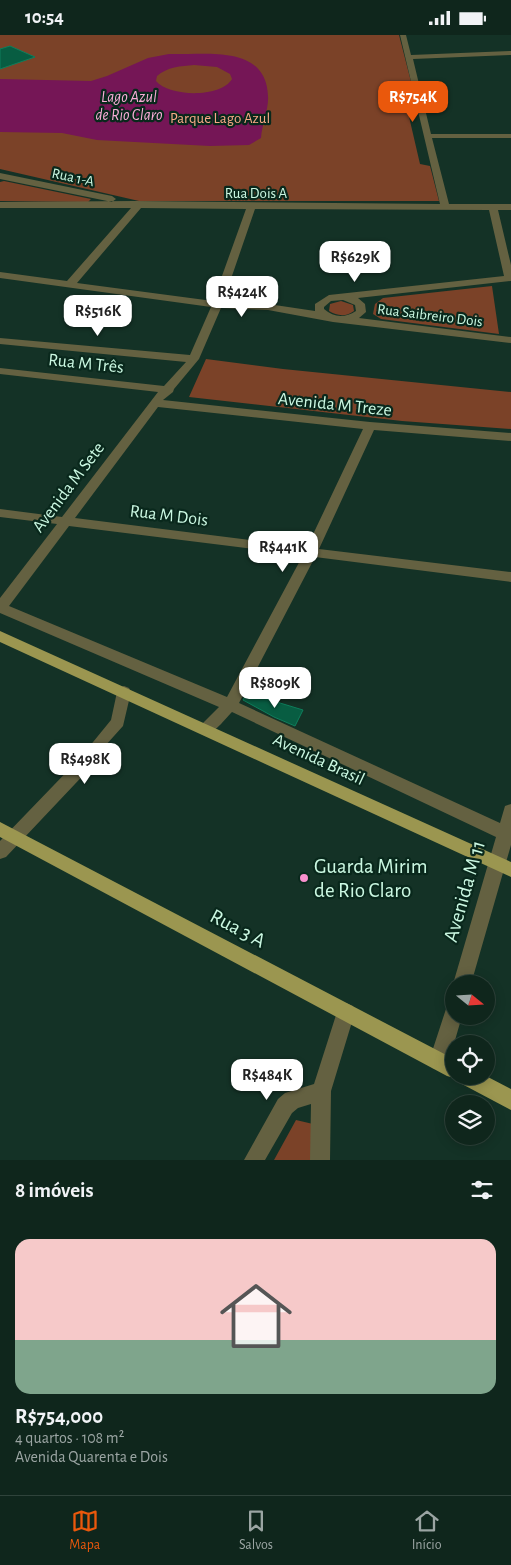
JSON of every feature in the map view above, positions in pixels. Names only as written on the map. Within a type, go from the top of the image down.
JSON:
[{"type":"main road","name":"Avenida Brasil","points":[[0,636],[504,867]]},
{"type":"main road","name":"Rua 3 A","points":[[7,833],[445,1064]]},
{"type":"main road","points":[[484,1085],[511,1099]]},
{"type":"street","points":[[403,35],[445,206]]},
{"type":"street","points":[[409,57],[511,53]]},
{"type":"street","points":[[428,136],[511,136]]},
{"type":"street","name":"Rua 1-A","points":[[0,176],[140,205]]},
{"type":"street","name":"Rua Dois A","points":[[0,205],[511,207]]},
{"type":"street","points":[[71,283],[140,205]]},
{"type":"street","name":"Avenida M Sete","points":[[0,608],[155,403],[169,390],[194,359],[217,305],[251,207]]},
{"type":"street","points":[[268,307],[510,278],[493,207]]},
{"type":"street","points":[[0,275],[71,283],[217,305],[268,307],[325,316]]},
{"type":"street","points":[[356,301],[371,294]]},
{"type":"street","points":[[343,297],[356,301],[362,308],[361,312],[352,318],[345,319]]},
{"type":"street","points":[[324,301],[319,306],[319,310],[325,316]]},
{"type":"street","name":"Rua Saibreiro Dois","points":[[325,316],[511,340]]},
{"type":"street","points":[[0,341],[194,359]]},
{"type":"street","name":"Rua M Três","points":[[0,371],[169,390]]},
{"type":"street","name":"Avenida M Treze","points":[[155,403],[370,426],[511,437]]},
{"type":"street","points":[[205,729],[230,705],[311,552],[370,426]]},
{"type":"street","name":"Rua M Dois","points":[[0,513],[511,577]]},
{"type":"street","name":"Avenida Brasil","points":[[0,608],[230,705],[508,835]]},
{"type":"street","points":[[0,852],[7,833],[86,762],[100,742],[118,722],[124,693]]},
{"type":"street","name":"Avenida M 11","points":[[465,975],[504,867],[511,811]]},
{"type":"street","points":[[320,1160],[321,1091],[346,1012]]},
{"type":"street","points":[[254,1160],[285,1106],[292,1100],[321,1091]]},
{"type":"green space","name":"Parque Lago Azul","points":[[0,35],[399,35],[417,105],[407,108],[420,164],[430,166],[439,201],[139,201],[0,169]]},
{"type":"green space","points":[[4,181],[91,199],[88,202],[0,201],[0,182]]},
{"type":"green space","points":[[492,286],[499,334],[381,319],[373,314],[375,304],[383,298]]},
{"type":"green space","points":[[341,301],[353,305],[354,311],[342,315],[329,311],[330,304]]},
{"type":"green space","points":[[206,359],[283,369],[511,392],[511,429],[402,421],[189,397]]},
{"type":"green space","points":[[296,1120],[313,1124],[311,1160],[274,1160]]},
{"type":"water","name":"Lago Azul de Rio Claro","points":[[169,54],[216,54],[246,60],[257,68],[265,79],[268,96],[261,138],[249,145],[210,146],[97,140],[62,133],[0,132],[0,79],[91,81],[148,58]],"holes":[[[194,65],[217,67],[230,74],[232,79],[217,90],[195,93],[183,92],[172,90],[156,81],[157,76],[174,67]]]},
{"type":"building","points":[[10,46],[35,57],[0,69],[0,49]]},
{"type":"building","points":[[247,693],[303,710],[295,726],[243,700]]},
{"type":"place","name":"Guarda Mirim de Rio Claro","points":[[304,878]]}]
